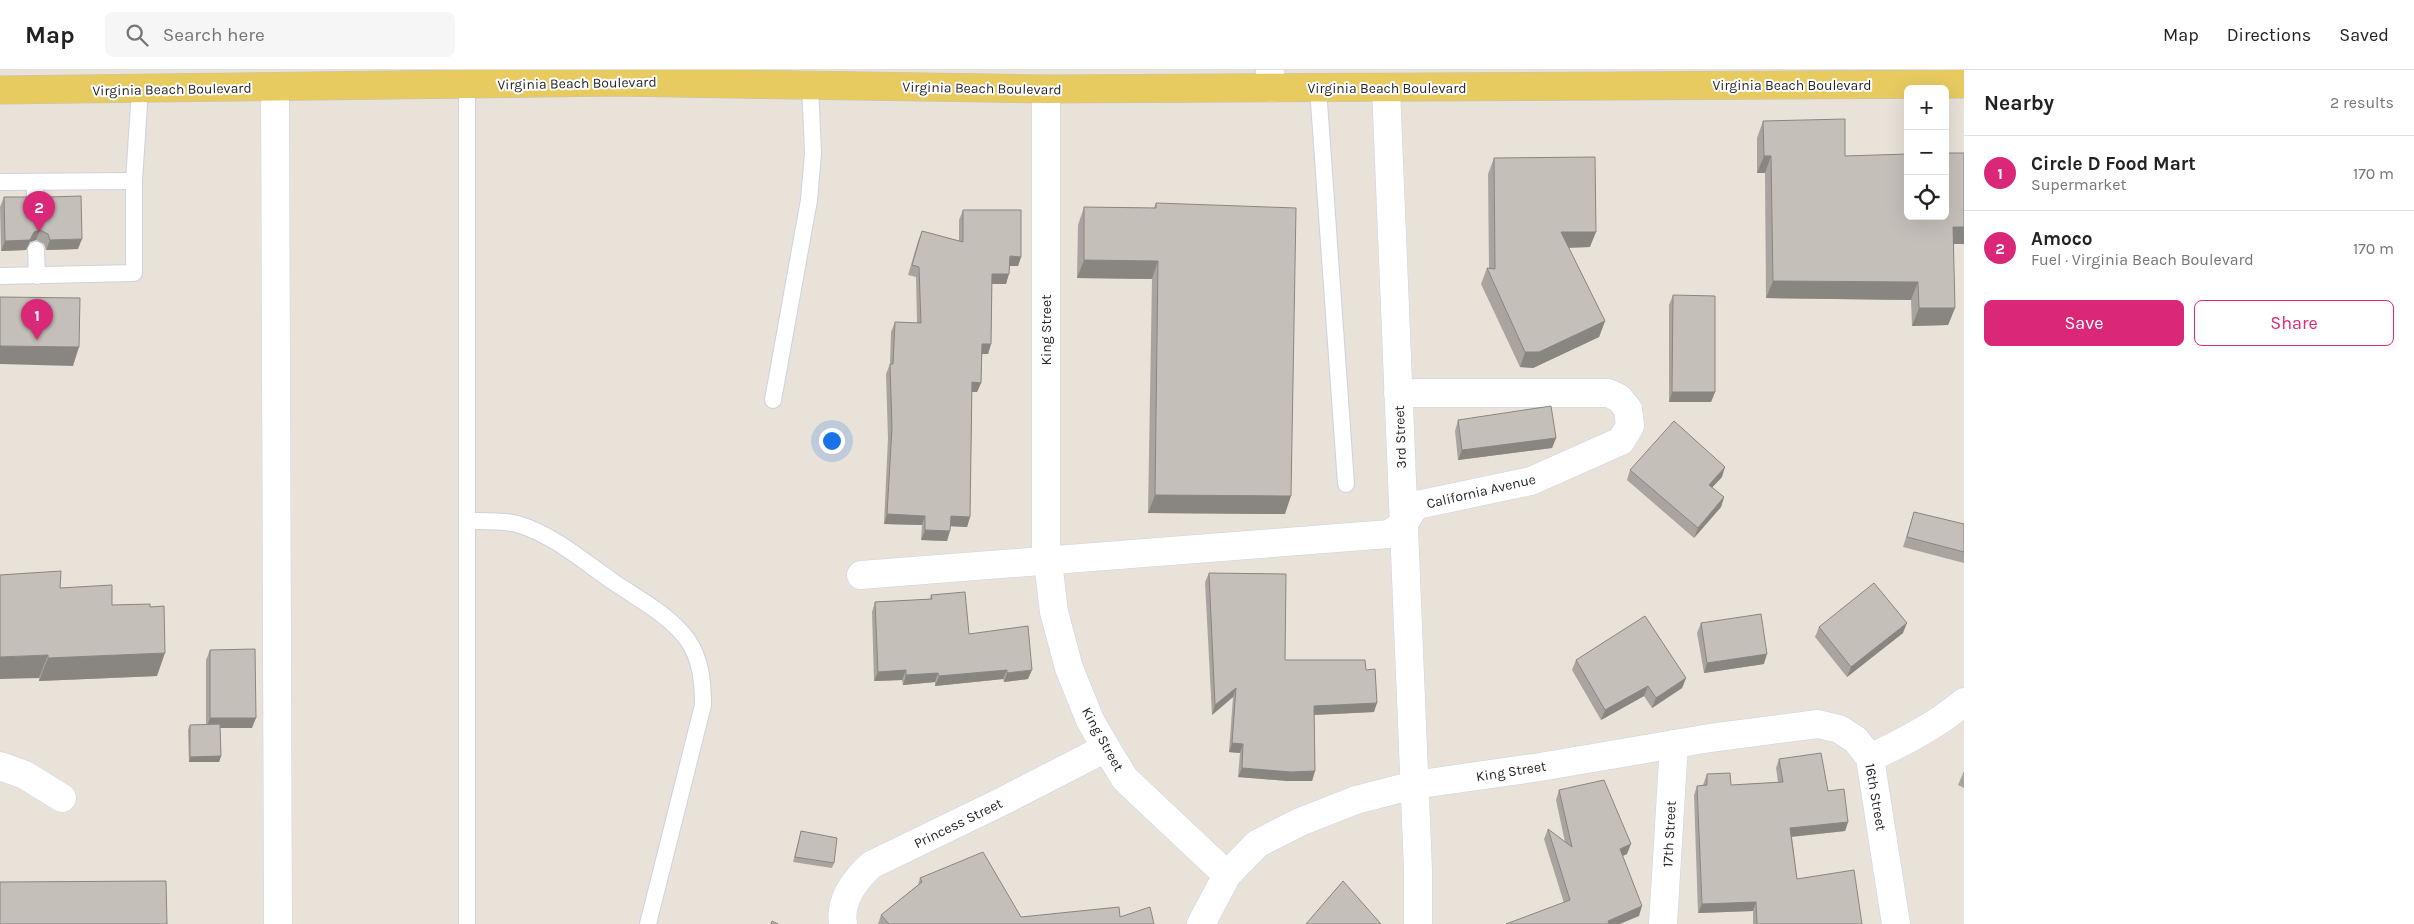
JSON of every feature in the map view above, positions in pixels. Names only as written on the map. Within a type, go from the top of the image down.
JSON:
[{"type":"main road","name":"Virginia Beach Boulevard","points":[[0,90],[276,88],[616,82],[1046,89],[1270,79],[1318,88],[1964,84]]},
{"type":"street","points":[[276,88],[278,924]]},
{"type":"street","name":"3rd Street","points":[[1386,88],[1414,785]]},
{"type":"street","name":"King Street","points":[[1046,89],[1047,562],[1054,612],[1069,668],[1090,720],[1126,779],[1227,875],[1257,844],[1300,822],[1356,800],[1414,785],[1674,744]]},
{"type":"street","name":"California Avenue","points":[[1398,392],[1608,394],[1618,398],[1628,409],[1630,426],[1621,441],[1531,482],[1418,505],[1410,512],[1403,526]]},
{"type":"street","points":[[862,575],[1390,534],[1403,526]]},
{"type":"street","points":[[1870,758],[1913,738],[1946,718],[1964,702]]},
{"type":"street","name":"16th Street","points":[[1674,744],[1818,724],[1838,729],[1856,740],[1870,758],[1873,767],[1896,924]]},
{"type":"street","name":"17th Street","points":[[1663,924],[1674,744]]},
{"type":"street","name":"Princess Street","points":[[843,924],[846,897],[858,877],[871,865],[1005,800],[1106,748]]},
{"type":"street","points":[[0,766],[25,775],[62,798]]},
{"type":"street","points":[[1414,785],[1418,870],[1418,924]]},
{"type":"street","points":[[1201,924],[1227,875]]},
{"type":"lane","points":[[467,84],[467,924]]},
{"type":"lane","points":[[773,400],[810,200],[813,153],[810,85]]},
{"type":"lane","points":[[1318,88],[1346,484]]},
{"type":"lane","points":[[0,276],[134,273],[134,181],[140,89]]},
{"type":"lane","points":[[0,182],[134,181]]},
{"type":"lane","points":[[35,182],[35,207]]},
{"type":"lane","points":[[36,250],[37,276]]},
{"type":"lane","points":[[467,521],[486,520],[515,524],[544,534],[670,620],[687,640],[699,664],[703,684],[703,705],[648,924]]},
{"type":"building","points":[[1845,119],[1845,156],[1904,154],[1904,220],[1949,220],[1949,153],[1964,153],[1964,227],[1953,227],[1955,308],[1919,308],[1918,282],[1773,281],[1771,156],[1764,156],[1763,121]]},
{"type":"building","points":[[1595,157],[1596,232],[1561,232],[1605,321],[1539,352],[1525,352],[1487,268],[1495,269],[1494,158]]},
{"type":"building","points":[[81,196],[82,239],[50,240],[48,234],[40,230],[34,232],[30,240],[5,241],[4,197],[29,197],[33,205],[39,207],[47,202],[49,197]]},
{"type":"building","points":[[1156,203],[1296,208],[1291,496],[1155,495],[1158,261],[1084,260],[1084,207],[1156,208]]},
{"type":"building","points":[[963,210],[1021,210],[1021,257],[1010,256],[1009,274],[992,274],[991,344],[982,344],[981,383],[972,382],[970,517],[951,516],[950,531],[925,530],[925,516],[887,514],[892,428],[890,364],[893,364],[895,322],[921,323],[919,267],[912,265],[922,231],[963,242]]},
{"type":"building","points":[[1673,295],[1715,296],[1715,392],[1672,392]]},
{"type":"building","points":[[0,297],[80,298],[79,347],[0,346]]},
{"type":"building","points":[[1551,406],[1556,438],[1462,450],[1458,420]]},
{"type":"building","points":[[1674,421],[1725,467],[1709,485],[1724,497],[1698,528],[1630,470]]},
{"type":"building","points":[[1914,512],[1964,524],[1964,552],[1907,537]]},
{"type":"building","points":[[61,571],[60,588],[112,585],[112,605],[150,604],[150,607],[164,606],[165,653],[48,658],[48,655],[0,657],[0,575]]},
{"type":"building","points":[[1209,573],[1286,574],[1285,660],[1365,660],[1366,670],[1375,669],[1377,703],[1314,706],[1315,771],[1291,772],[1242,768],[1243,744],[1232,743],[1236,688],[1215,705]]},
{"type":"building","points":[[1874,583],[1907,623],[1851,667],[1819,627]]},
{"type":"building","points":[[965,592],[969,634],[1028,626],[1032,670],[1007,673],[1007,670],[939,676],[938,673],[906,675],[906,670],[878,672],[875,602],[932,599],[931,595]]},
{"type":"building","points":[[1761,614],[1767,654],[1707,663],[1701,623]]},
{"type":"building","points":[[1645,616],[1686,678],[1656,698],[1648,686],[1605,710],[1576,660]]},
{"type":"building","points":[[255,649],[256,718],[210,718],[210,650]]},
{"type":"building","points":[[220,724],[221,756],[190,757],[190,725]]},
{"type":"building","points":[[1821,753],[1828,791],[1844,789],[1848,822],[1790,828],[1797,879],[1854,870],[1862,924],[1757,924],[1756,902],[1702,904],[1697,786],[1707,785],[1707,774],[1730,773],[1731,785],[1783,782],[1779,759]]},
{"type":"building","points":[[1604,780],[1631,844],[1620,849],[1642,906],[1608,921],[1609,924],[1506,924],[1570,900],[1548,829],[1572,847],[1559,790]]},
{"type":"building","points":[[801,831],[837,838],[834,863],[795,857]]},
{"type":"building","points":[[983,852],[1021,917],[1119,907],[1120,917],[1150,907],[1154,924],[889,924],[881,915],[922,882],[920,878]]},
{"type":"building","points":[[166,881],[167,924],[0,924],[0,882]]},
{"type":"building","points":[[1343,881],[1381,924],[1306,924]]},
{"type":"place","name":"Amoco","points":[[39,232]]},
{"type":"place","name":"Circle D Food Mart","points":[[37,340]]}]
